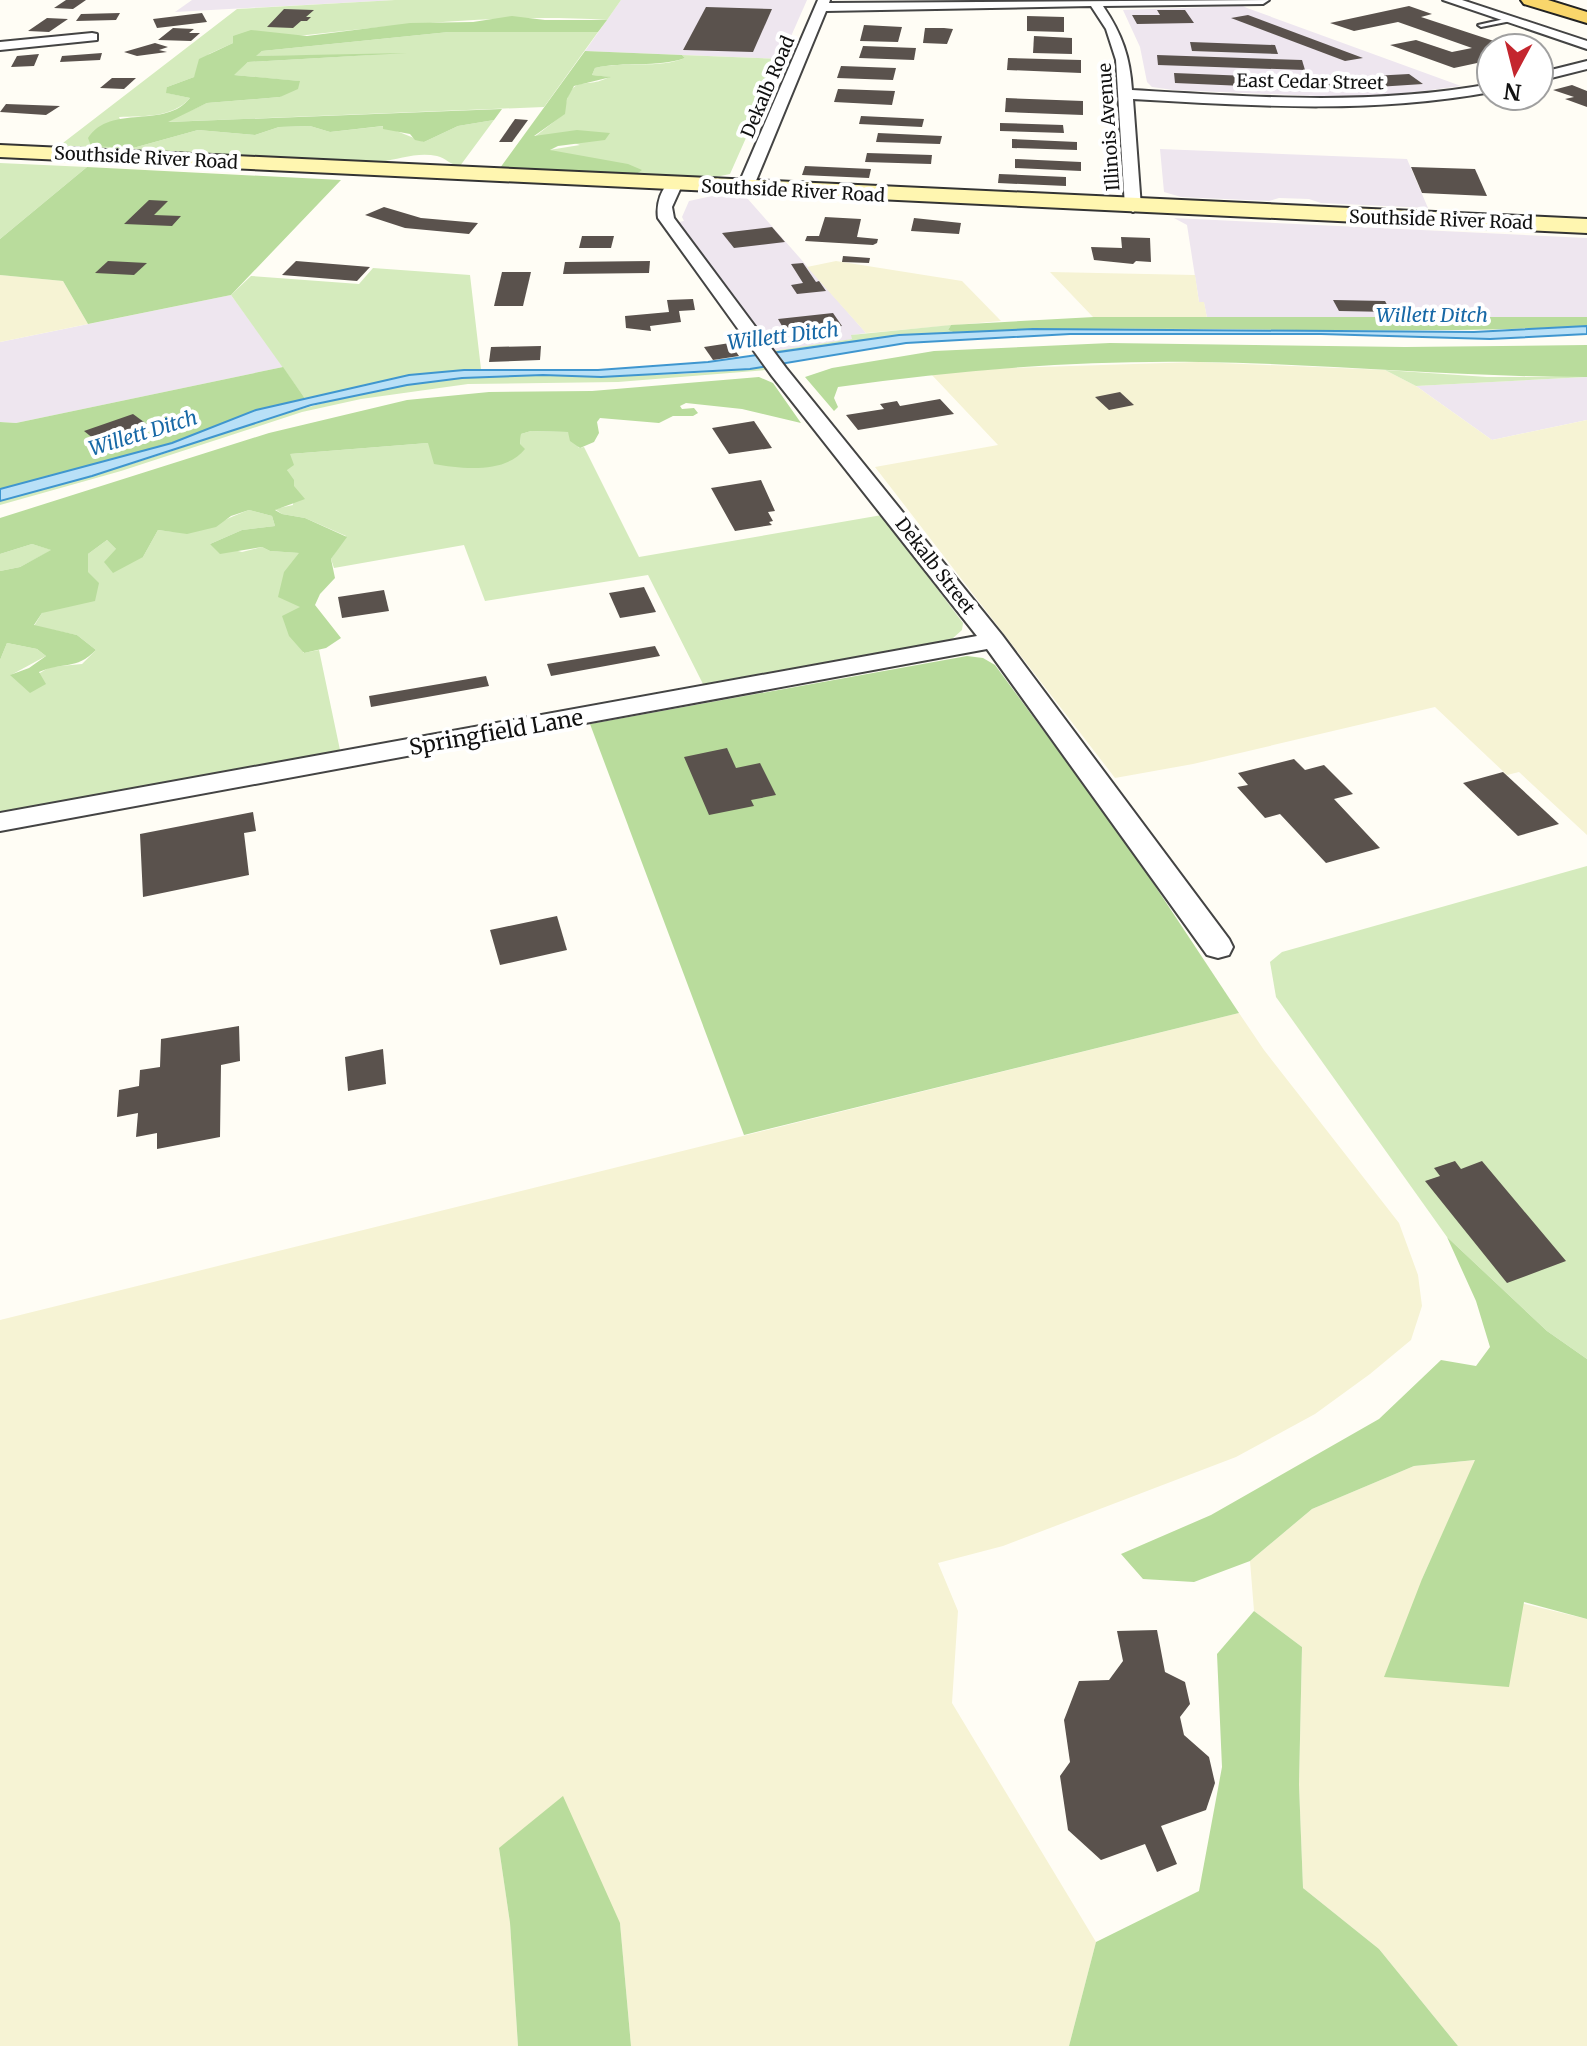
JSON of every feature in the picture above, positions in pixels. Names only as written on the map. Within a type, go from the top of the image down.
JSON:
[{"type":"main road","points":[[1530,0],[1587,18]]},
{"type":"main road","points":[[1568,0],[1587,6]]},
{"type":"main road","name":"Southside River Road","points":[[0,151],[1133,207],[1587,226]]},
{"type":"street","points":[[823,3],[1263,0]]},
{"type":"street","points":[[1449,0],[1587,45]]},
{"type":"street","name":"Dekalb Road","points":[[745,188],[823,3]]},
{"type":"street","name":"Illinois Avenue","points":[[1095,3],[1119,44],[1127,94],[1133,207]]},
{"type":"street","points":[[0,46],[92,37]]},
{"type":"street","points":[[1555,73],[1587,65]]},
{"type":"street","name":"East Cedar Street","points":[[1127,94],[1353,103],[1433,98],[1475,91]]},
{"type":"street","name":"Dekalb Street","points":[[674,185],[664,207],[666,218],[770,359],[993,640],[1218,947]]},
{"type":"street","name":"Springfield Lane","points":[[0,822],[993,640]]},
{"type":"lane","points":[[1481,25],[1509,20]]},
{"type":"shaded area","points":[[192,0],[395,0],[175,12]]},
{"type":"shaded area","points":[[621,0],[807,0],[781,59],[585,51]]},
{"type":"shaded area","points":[[1243,6],[1461,86],[1393,95],[1317,96],[1173,90],[1152,87],[1147,82],[1140,47],[1123,10]]},
{"type":"shaded area","points":[[1160,149],[1407,159],[1428,208],[1321,203],[1309,199],[1279,198],[1269,201],[1181,197],[1164,192]]},
{"type":"shaded area","points":[[712,196],[747,198],[866,333],[852,335],[853,339],[773,351],[679,222],[684,221],[682,217],[689,201]]},
{"type":"shaded area","points":[[1174,218],[1587,238],[1587,317],[1207,318],[1204,303],[1199,302],[1187,225]]},
{"type":"shaded area","points":[[836,261],[962,281],[1001,321],[866,333],[807,267]]},
{"type":"shaded area","points":[[1050,272],[1195,275],[1199,302],[1204,302],[1207,318],[1093,317]]},
{"type":"shaded area","points":[[0,275],[63,281],[88,324],[0,342]]},
{"type":"shaded area","points":[[231,295],[283,367],[16,423],[0,422],[0,342]]},
{"type":"shaded area","points":[[1198,362],[1385,370],[1416,386],[1492,440],[1587,420],[1587,835],[1519,772],[1507,775],[1435,707],[1193,764],[1115,778],[875,467],[998,445],[931,374],[1009,368]]},
{"type":"shaded area","points":[[1587,377],[1587,420],[1492,440],[1416,386]]},
{"type":"shaded area","points":[[1239,1013],[1264,1050],[1399,1223],[1418,1275],[1422,1306],[1411,1340],[1370,1374],[1315,1414],[1236,1457],[1003,1546],[938,1563],[958,1611],[952,1703],[1096,1942],[1069,2046],[631,2046],[620,1923],[499,1848],[510,1923],[518,2046],[0,2046],[0,1320]]},
{"type":"shaded area","points":[[1476,1460],[1422,1579],[1587,1619],[1587,2046],[1458,2046],[1379,1949],[1303,1888],[1299,1786],[1302,1647],[1254,1611],[1250,1561],[1312,1509],[1414,1466]]},
{"type":"green space","points":[[395,0],[621,0],[607,20],[467,20],[233,43],[209,54],[194,77],[167,87],[167,93],[190,98],[183,105],[157,115],[119,117],[133,148],[198,130],[255,135],[279,127],[310,126],[330,132],[384,126],[424,142],[458,126],[494,120],[460,166],[430,155],[380,162],[59,146],[237,9]]},
{"type":"green space","points":[[512,16],[545,20],[607,20],[598,32],[449,32],[262,51],[256,56],[407,53],[248,62],[234,75],[300,81],[298,89],[280,97],[207,103],[168,122],[502,109],[494,120],[458,126],[424,142],[415,140],[410,134],[383,129],[383,126],[330,132],[310,126],[279,127],[255,135],[198,130],[133,148],[91,146],[88,138],[110,121],[167,113],[179,107],[190,98],[166,93],[167,87],[194,77],[199,59],[233,43],[233,36],[251,30],[307,36],[410,23],[473,22]]},
{"type":"green space","points":[[449,32],[598,32],[544,107],[165,122],[207,103],[280,97],[299,81],[233,75],[248,62],[371,55],[255,56],[262,51]]},
{"type":"green space","points":[[585,51],[682,55],[685,58],[663,63],[595,68],[592,75],[611,77],[574,86],[567,99],[565,114],[534,136],[577,130],[610,133],[605,140],[558,146],[550,150],[628,164],[642,170],[635,175],[500,168]]},
{"type":"green space","points":[[682,55],[781,59],[730,174],[711,178],[635,175],[549,150],[580,145],[550,135],[533,138],[564,114],[570,92],[575,87],[609,77],[592,75],[595,68],[664,63],[685,58]]},
{"type":"green space","points":[[0,163],[87,167],[0,239]]},
{"type":"green space","points":[[87,167],[341,180],[231,295],[88,324],[63,281],[0,275],[0,239]]},
{"type":"green space","points":[[373,268],[470,275],[481,369],[409,375],[306,400],[231,295],[251,276],[359,284]]},
{"type":"green space","points":[[1094,317],[1587,317],[1587,326],[1429,330],[948,330],[951,325]]},
{"type":"green space","points":[[951,325],[948,330],[953,332],[899,335],[776,354],[773,351],[852,339],[851,335]]},
{"type":"green space","points":[[1110,343],[1405,347],[1587,345],[1587,377],[1200,362],[1064,365],[973,371],[838,387],[834,398],[838,407],[834,411],[805,377],[832,368],[934,351]]},
{"type":"green space","points":[[765,366],[766,370],[618,382],[468,384],[361,399],[302,412],[121,471],[0,505],[0,501],[6,499],[128,465],[287,413],[408,385],[452,379],[676,374]]},
{"type":"green space","points":[[283,367],[306,400],[256,410],[172,443],[0,489],[0,422],[16,423]]},
{"type":"green space","points":[[1385,370],[1487,377],[1587,377],[1416,386]]},
{"type":"green space","points":[[759,377],[773,383],[801,423],[742,409],[686,403],[680,406],[682,409],[694,408],[698,413],[673,416],[659,423],[600,418],[597,422],[599,433],[594,442],[580,448],[570,441],[568,432],[531,431],[521,434],[520,444],[525,449],[516,457],[506,463],[482,468],[434,464],[428,443],[290,454],[294,465],[287,470],[294,480],[294,486],[305,499],[275,510],[305,518],[347,537],[331,559],[335,578],[320,594],[315,605],[341,638],[326,648],[304,653],[289,636],[282,616],[300,607],[278,597],[284,572],[299,553],[270,551],[262,547],[220,554],[210,544],[242,530],[275,526],[272,516],[249,510],[231,516],[216,527],[187,534],[158,530],[143,557],[113,573],[104,562],[116,549],[107,540],[88,554],[88,572],[99,583],[95,601],[42,613],[34,625],[77,635],[96,650],[82,661],[39,672],[46,684],[30,693],[10,675],[29,668],[46,656],[37,649],[7,643],[0,660],[0,571],[20,567],[51,550],[32,544],[0,554],[0,518],[269,433],[407,400],[489,392],[592,391]]},
{"type":"green space","points":[[531,431],[568,432],[579,448],[584,447],[639,557],[882,515],[963,623],[962,630],[952,639],[703,684],[648,575],[485,601],[464,545],[334,568],[331,559],[346,536],[275,509],[293,505],[294,486],[287,470],[290,454],[428,443],[520,445],[521,434]]},
{"type":"green space","points":[[249,510],[272,516],[275,526],[242,530],[210,544],[242,552],[262,547],[270,551],[300,553],[303,653],[319,650],[340,750],[0,814],[0,660],[7,643],[37,649],[46,656],[11,675],[21,684],[50,667],[82,664],[96,650],[77,635],[34,626],[42,613],[88,572],[88,554],[107,540],[116,549],[143,557],[158,530],[197,531]]},
{"type":"green space","points":[[32,544],[52,550],[20,567],[0,571],[0,554]]},
{"type":"green space","points":[[967,656],[983,658],[995,665],[1130,848],[1239,1013],[744,1135],[590,724]]},
{"type":"green space","points":[[1587,866],[1587,1359],[1547,1331],[1447,1237],[1276,997],[1270,962],[1282,952]]},
{"type":"green space","points":[[1447,1237],[1547,1331],[1587,1359],[1587,1619],[1524,1602],[1509,1687],[1384,1677],[1422,1579],[1475,1460],[1414,1466],[1312,1509],[1250,1561],[1194,1582],[1143,1579],[1121,1554],[1211,1515],[1379,1419],[1441,1360],[1476,1366],[1490,1347],[1476,1301]]},
{"type":"green space","points":[[1254,1611],[1302,1647],[1299,1785],[1303,1888],[1379,1949],[1458,2046],[1069,2046],[1096,1942],[1199,1891],[1222,1767],[1217,1654]]},
{"type":"green space","points":[[563,1796],[620,1923],[631,2046],[518,2046],[510,1923],[499,1848]]},
{"type":"water","points":[[1587,326],[1587,334],[1490,339],[1321,334],[1070,334],[906,343],[750,369],[601,377],[543,375],[462,378],[407,385],[311,405],[92,476],[0,501],[0,489],[172,443],[256,410],[409,375],[464,370],[598,370],[708,362],[899,335],[1033,329],[1474,332]]},
{"type":"building","points":[[66,0],[86,0],[73,9],[54,8]]},
{"type":"building","points":[[1409,6],[1432,14],[1421,17],[1475,35],[1475,63],[1454,68],[1390,45],[1416,40],[1452,52],[1472,48],[1398,22],[1354,31],[1330,23]]},
{"type":"building","points":[[706,7],[772,9],[753,52],[683,50]]},
{"type":"building","points":[[284,9],[314,10],[306,17],[311,17],[307,21],[301,21],[293,28],[267,27]]},
{"type":"building","points":[[1157,10],[1185,10],[1194,23],[1137,24],[1132,15],[1160,15]]},
{"type":"building","points":[[120,13],[116,20],[76,21],[81,14]]},
{"type":"building","points":[[202,13],[207,22],[157,28],[153,19]]},
{"type":"building","points":[[1248,15],[1363,58],[1345,61],[1231,18]]},
{"type":"building","points":[[1027,16],[1064,17],[1064,32],[1027,31]]},
{"type":"building","points":[[47,18],[68,19],[49,32],[28,31]]},
{"type":"building","points":[[864,25],[902,27],[898,42],[860,41]]},
{"type":"building","points":[[173,28],[194,29],[189,33],[200,33],[191,41],[158,40]]},
{"type":"building","points":[[925,28],[953,29],[947,44],[923,43]]},
{"type":"building","points":[[1034,36],[1072,38],[1072,54],[1033,53]]},
{"type":"building","points":[[1190,42],[1275,45],[1278,54],[1192,51]]},
{"type":"building","points":[[155,43],[168,47],[159,50],[167,52],[137,56],[124,52]]},
{"type":"building","points":[[863,46],[916,48],[914,60],[859,58]]},
{"type":"building","points":[[102,53],[100,60],[60,62],[62,56]]},
{"type":"building","points":[[39,54],[34,66],[11,67],[17,56]]},
{"type":"building","points":[[1157,55],[1302,60],[1305,70],[1158,65]]},
{"type":"building","points":[[1008,58],[1081,60],[1081,73],[1007,70]]},
{"type":"building","points":[[841,66],[896,68],[893,80],[837,78]]},
{"type":"building","points":[[1174,73],[1317,79],[1409,74],[1423,84],[1331,90],[1175,83]]},
{"type":"building","points":[[112,78],[136,78],[124,89],[100,88]]},
{"type":"building","points":[[1572,85],[1587,91],[1587,107],[1565,99],[1574,97],[1555,89]]},
{"type":"building","points":[[838,89],[895,91],[892,105],[834,102]]},
{"type":"building","points":[[1006,98],[1083,101],[1083,115],[1005,112]]},
{"type":"building","points":[[6,104],[60,106],[46,115],[0,112]]},
{"type":"building","points":[[861,116],[924,119],[922,127],[859,124]]},
{"type":"building","points":[[515,119],[528,120],[512,142],[499,142]]},
{"type":"building","points":[[1000,123],[1063,125],[1064,133],[1000,131]]},
{"type":"building","points":[[878,133],[942,136],[940,144],[876,142]]},
{"type":"building","points":[[1012,139],[1077,142],[1077,150],[1012,148]]},
{"type":"building","points":[[867,153],[932,155],[931,164],[865,162]]},
{"type":"building","points":[[1015,159],[1081,162],[1081,171],[1015,168]]},
{"type":"building","points":[[805,166],[871,169],[869,178],[802,175]]},
{"type":"building","points":[[1411,167],[1475,169],[1487,196],[1422,193]]},
{"type":"building","points":[[999,174],[1066,177],[1066,186],[998,183]]},
{"type":"building","points":[[149,200],[168,201],[154,215],[181,216],[172,226],[124,224]]},
{"type":"building","points":[[384,207],[421,218],[478,223],[469,234],[405,228],[365,215]]},
{"type":"building","points":[[825,217],[861,219],[857,237],[878,239],[877,243],[805,241],[807,236],[819,236]]},
{"type":"building","points":[[914,218],[961,223],[959,234],[911,231]]},
{"type":"building","points":[[772,227],[785,242],[734,248],[722,233]]},
{"type":"building","points":[[582,236],[614,236],[611,248],[579,248]]},
{"type":"building","points":[[1121,237],[1150,238],[1151,262],[1136,261],[1133,264],[1094,260],[1091,247],[1122,248]]},
{"type":"building","points":[[843,256],[870,258],[869,263],[842,262]]},
{"type":"building","points":[[108,261],[147,263],[134,275],[95,273]]},
{"type":"building","points":[[296,261],[370,267],[357,281],[282,275]]},
{"type":"building","points":[[650,261],[649,273],[563,274],[565,262]]},
{"type":"building","points":[[803,263],[826,291],[797,294],[791,285],[803,283],[791,264]]},
{"type":"building","points":[[502,272],[531,272],[523,306],[494,306]]},
{"type":"building","points":[[693,299],[695,310],[679,311],[681,322],[650,326],[651,331],[626,328],[625,316],[669,312],[667,300]]},
{"type":"building","points":[[1333,300],[1385,301],[1391,312],[1339,311]]},
{"type":"building","points":[[833,313],[842,326],[786,333],[778,319]]},
{"type":"building","points":[[730,343],[739,356],[713,360],[704,347]]},
{"type":"building","points":[[541,346],[540,360],[489,362],[491,347]]},
{"type":"building","points":[[1120,392],[1134,405],[1109,410],[1095,397]]},
{"type":"building","points":[[940,399],[954,414],[858,430],[846,415],[884,409],[880,404],[897,401],[900,406]]},
{"type":"building","points":[[133,414],[148,425],[99,443],[84,431]]},
{"type":"building","points":[[754,421],[772,448],[729,454],[712,428]]},
{"type":"building","points":[[761,480],[775,511],[768,512],[772,525],[735,531],[711,488]]},
{"type":"building","points":[[644,587],[656,612],[620,618],[609,593]]},
{"type":"building","points":[[384,590],[389,611],[342,618],[338,597]]},
{"type":"building","points":[[655,646],[660,656],[551,676],[547,664]]},
{"type":"building","points":[[486,676],[489,686],[371,707],[369,696]]},
{"type":"building","points":[[727,748],[736,768],[760,763],[776,795],[751,800],[754,806],[709,815],[684,757]]},
{"type":"building","points":[[1294,759],[1305,770],[1324,765],[1353,794],[1334,799],[1380,848],[1326,863],[1280,814],[1265,818],[1237,787],[1248,785],[1238,773]]},
{"type":"building","points":[[1503,772],[1559,824],[1518,836],[1463,783]]},
{"type":"building","points":[[253,812],[256,831],[244,833],[249,875],[143,897],[140,834]]},
{"type":"building","points":[[557,916],[567,950],[500,965],[490,930]]},
{"type":"building","points":[[239,1026],[240,1061],[221,1065],[220,1137],[157,1149],[157,1133],[136,1137],[138,1113],[117,1117],[119,1090],[139,1086],[140,1070],[160,1067],[161,1039]]},
{"type":"building","points":[[383,1049],[386,1084],[348,1091],[345,1057]]},
{"type":"building","points":[[1455,1161],[1461,1169],[1482,1161],[1566,1261],[1507,1283],[1425,1181],[1440,1176],[1434,1168]]},
{"type":"building","points":[[1157,1630],[1165,1672],[1185,1682],[1190,1704],[1180,1717],[1184,1735],[1209,1757],[1215,1783],[1206,1810],[1161,1826],[1177,1864],[1157,1872],[1145,1844],[1101,1860],[1068,1830],[1060,1776],[1070,1762],[1064,1720],[1079,1681],[1109,1680],[1123,1661],[1117,1631]]},
{"type":"water label","name":"Willett Ditch","points":[[1432,315]]},
{"type":"water label","name":"Willett Ditch","points":[[783,336]]},
{"type":"water label","name":"Willett Ditch","points":[[143,433]]}]
